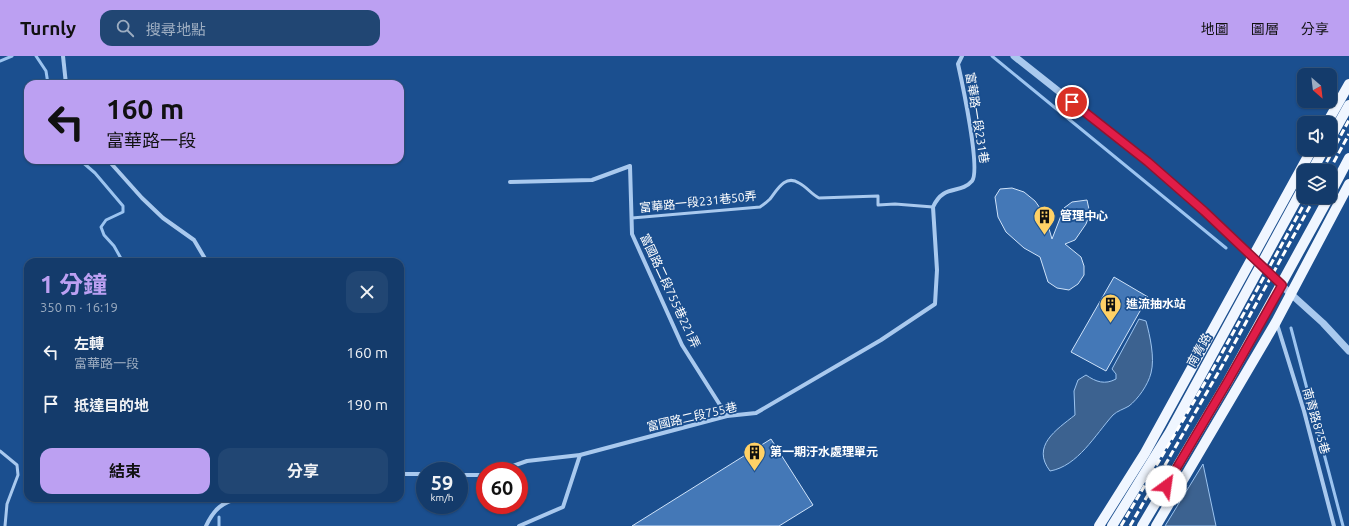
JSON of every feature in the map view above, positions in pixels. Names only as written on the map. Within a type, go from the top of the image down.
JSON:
[{"type":"main road","points":[[1331,116],[1349,84]]},
{"type":"main road","points":[[1337,126],[1349,104]]},
{"type":"main road","points":[[1099,526],[1145,453],[1308,156]]},
{"type":"main road","points":[[1337,181],[1349,158]]},
{"type":"main road","points":[[1156,526],[1276,322],[1348,186]]},
{"type":"main road","name":"南青路","points":[[1112,526],[1170,432],[1297,199]]},
{"type":"main road","points":[[1142,526],[1228,381],[1282,285],[1325,204]]},
{"type":"street","points":[[63,56],[66,80]]},
{"type":"street","name":"富華路一段231巷","points":[[933,207],[937,197],[943,192],[966,186],[976,175],[974,154],[958,64],[962,56]]},
{"type":"street","points":[[1014,56],[1148,162],[1204,211],[1260,266],[1323,323],[1349,351]]},
{"type":"street","points":[[112,164],[142,198],[163,218],[194,240],[205,258]]},
{"type":"street","name":"富國路二段755巷221弄","points":[[510,182],[592,180],[630,166],[632,234],[682,346],[727,416]]},
{"type":"street","name":"富國路二段755巷","points":[[524,462],[580,455],[727,416],[756,413],[881,340],[935,304],[937,270],[933,207]]},
{"type":"street","name":"南青路875巷","points":[[1276,322],[1304,411],[1334,526]]},
{"type":"street","points":[[519,526],[563,507],[580,455]]},
{"type":"street","points":[[404,474],[416,474]]},
{"type":"street","points":[[206,526],[212,512],[224,502]]},
{"type":"lane","name":"富華路一段231巷50弄","points":[[632,218],[760,207],[769,200],[780,184],[789,180],[798,182],[811,194],[819,198],[878,196],[878,205],[895,204],[933,207]]},
{"type":"lane","points":[[0,451],[17,465],[18,475],[7,504],[5,526]]},
{"type":"water","points":[[1139,319],[1146,321],[1152,354],[1150,378],[1145,387],[1139,396],[1129,406],[1113,415],[1085,449],[1069,463],[1050,471],[1043,454],[1045,446],[1048,439],[1075,415],[1074,391],[1078,380],[1086,375],[1101,382],[1108,382],[1116,379],[1116,374],[1112,369]]},
{"type":"water","points":[[1203,464],[1216,526],[1165,526]]},
{"type":"building","name":"管理中心","points":[[1012,188],[1024,192],[1035,201],[1045,215],[1052,239],[1064,208],[1072,202],[1087,200],[1090,214],[1086,224],[1075,240],[1065,244],[1081,257],[1084,266],[1084,275],[1078,284],[1069,290],[1057,288],[1048,282],[1040,257],[1024,248],[1006,232],[998,217],[995,197],[1000,189]]},
{"type":"building","name":"進流抽水站","points":[[1114,277],[1148,297],[1106,371],[1071,352]]},
{"type":"building","name":"第一期汙水處理單元","points":[[771,439],[813,505],[779,526],[632,526]]},
{"type":"waterway","points":[[0,61],[12,56]]},
{"type":"waterway","points":[[36,56],[46,71],[47,80]]},
{"type":"waterway","points":[[992,56],[1226,248]]},
{"type":"waterway","points":[[85,164],[95,173],[123,206],[123,212],[106,220],[101,227],[104,235],[114,246],[121,258]]},
{"type":"waterway","points":[[1291,328],[1343,526]]},
{"type":"waterway","points":[[219,517],[219,526]]},
{"type":"railway","points":[[1326,164],[1349,120]]},
{"type":"railway","points":[[1333,164],[1349,134]]},
{"type":"railway","points":[[1121,526],[1217,362],[1304,204]]},
{"type":"railway","points":[[1130,526],[1222,366],[1311,204]]},
{"type":"place","name":"管理中心","points":[[1044,236]]},
{"type":"place","name":"進流抽水站","points":[[1110,324]]},
{"type":"place","name":"第一期汙水處理單元","points":[[755,472]]},
{"type":"route","points":[[1072,102],[1148,162],[1204,211],[1260,266],[1282,285],[1228,381],[1166,486]]}]
